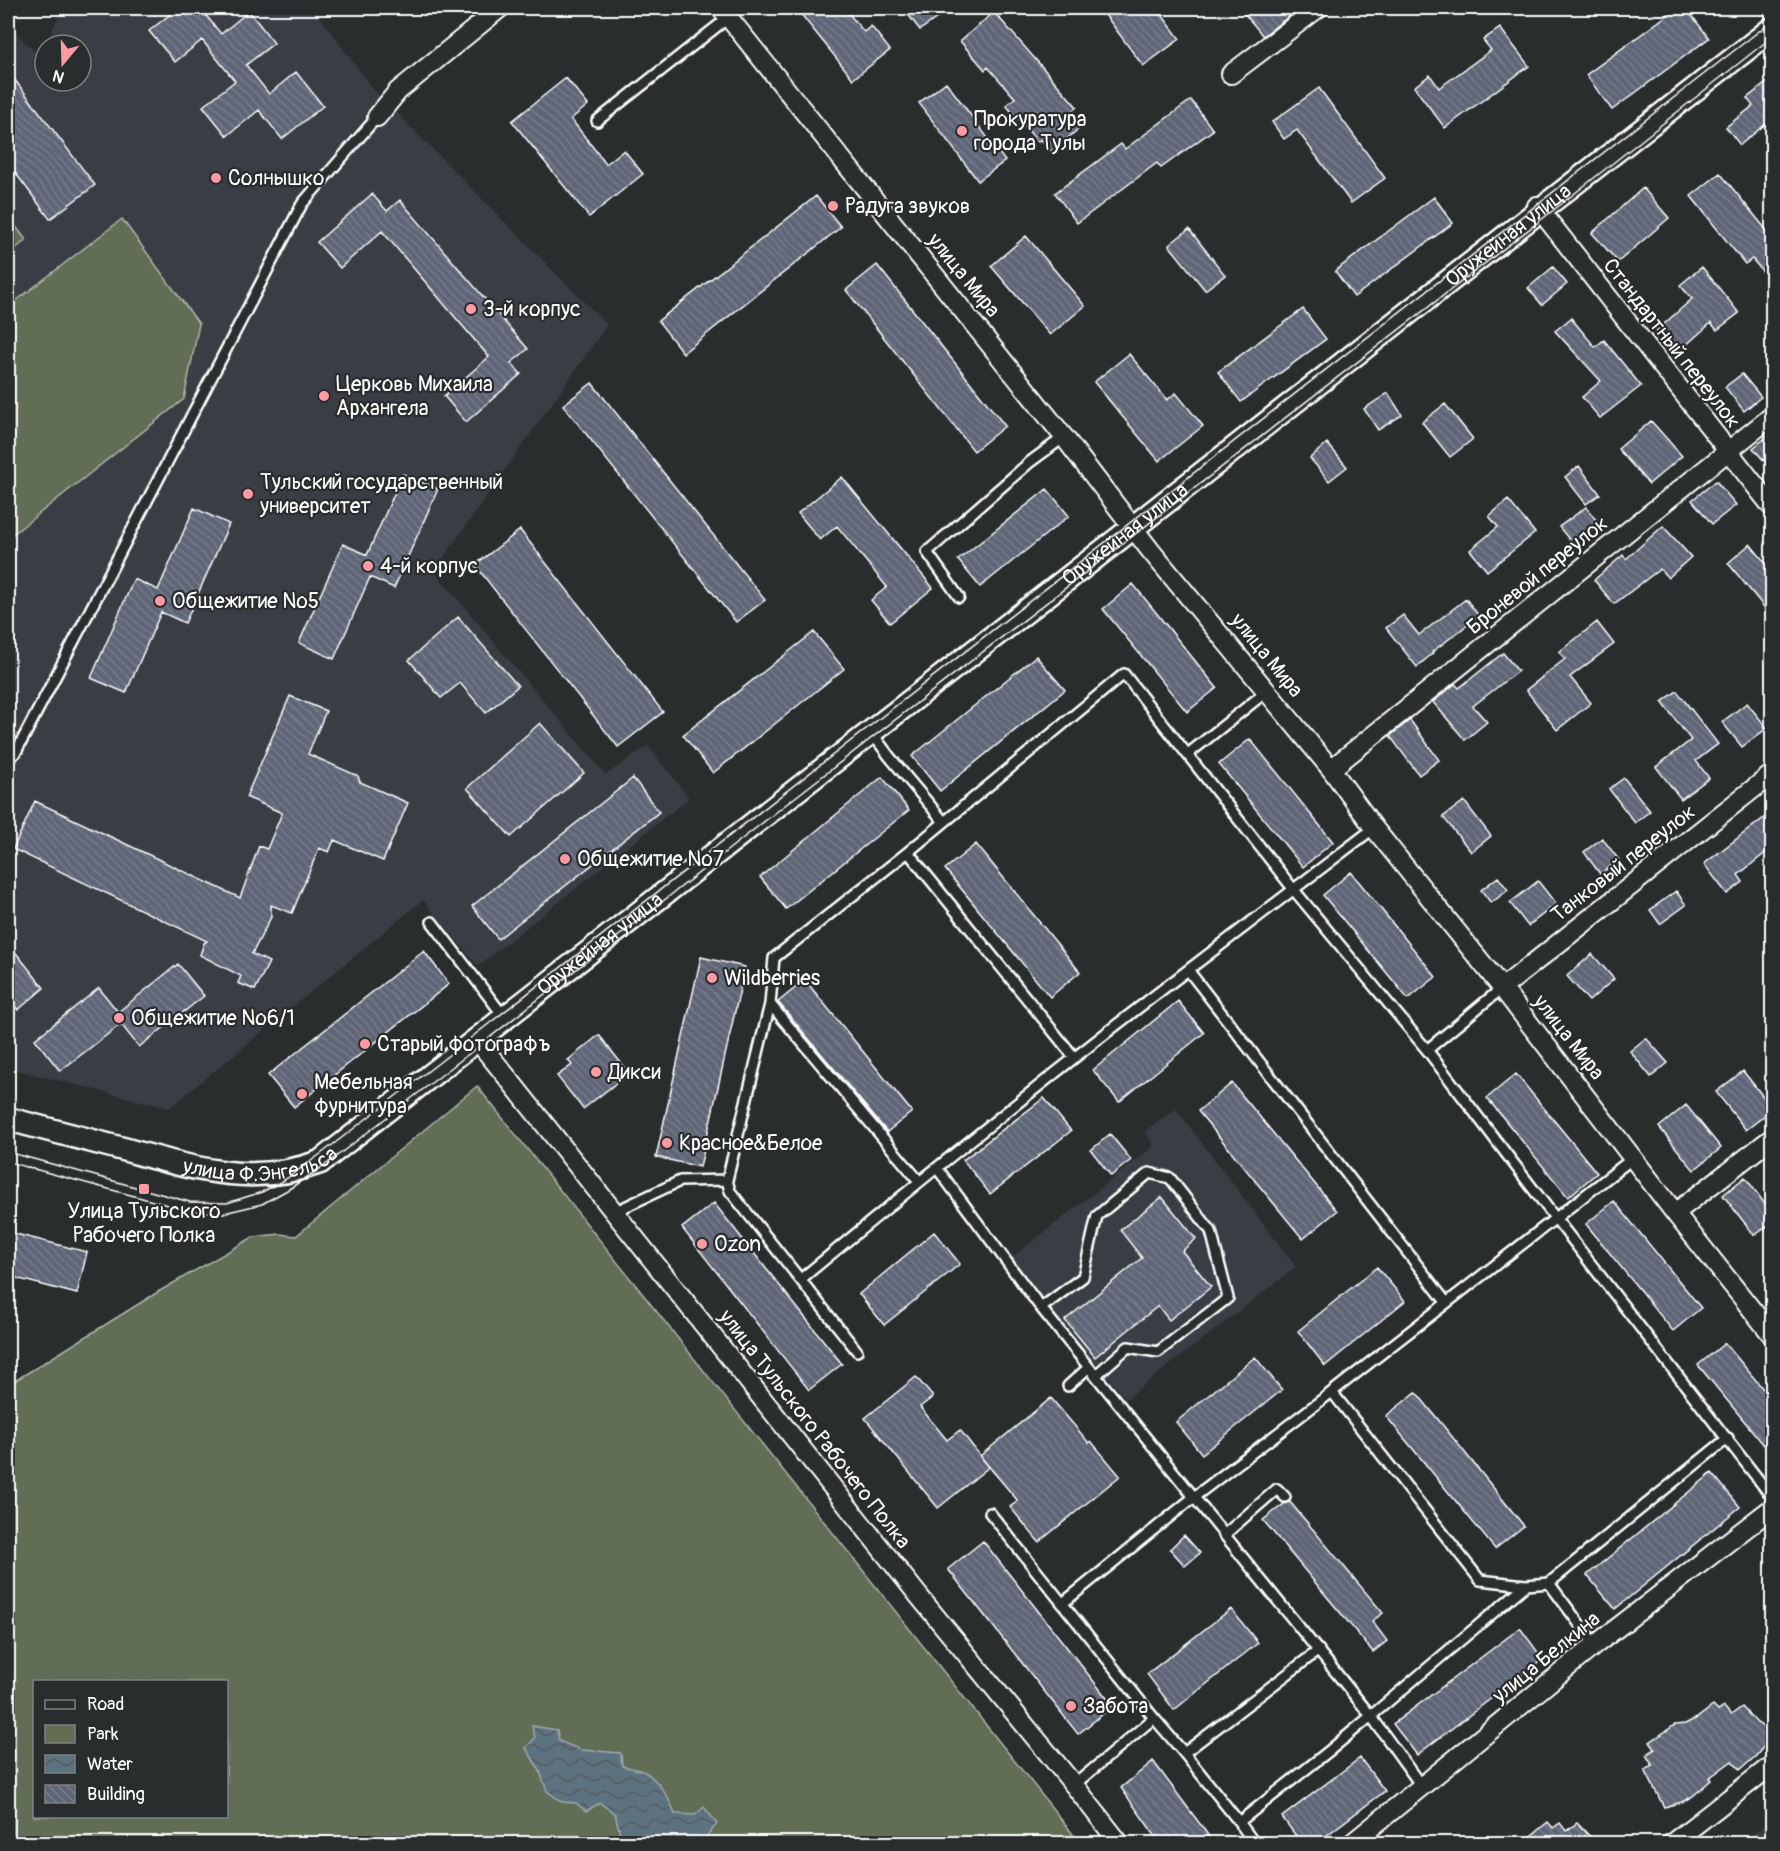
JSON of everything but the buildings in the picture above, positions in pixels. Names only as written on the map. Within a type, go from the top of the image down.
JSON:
[{"type":"street","points":[[377,117],[398,91],[500,8]]},
{"type":"street","points":[[1231,74],[1318,8]]},
{"type":"street","name":"улица Мира","points":[[725,12],[1134,528],[1331,769],[1374,828],[1773,1335]]},
{"type":"street","name":"Оружейная улица","points":[[477,1040],[1134,528],[1539,208],[1773,29]]},
{"type":"street","name":"Стандартный переулок","points":[[1539,208],[1773,507]]},
{"type":"street","name":"Броневой переулок","points":[[1331,769],[1773,417]]},
{"type":"street","name":"Танковый переулок","points":[[1502,988],[1773,774]]},
{"type":"street","name":"улица Ф.Энгельса","points":[[8,1119],[167,1161],[228,1174],[299,1170],[320,1162],[477,1040]]},
{"type":"street","name":"улица Тульского Рабочего Полка","points":[[477,1040],[918,1595],[1120,1844]]},
{"type":"street","points":[[1675,1213],[1773,1138]]},
{"type":"street","name":"улица Белкина","points":[[1351,1844],[1595,1645],[1773,1508]]},
{"type":"street","points":[[1671,1844],[1773,1765]]},
{"type":"lane","points":[[597,122],[725,12]]},
{"type":"lane","points":[[8,759],[16,752],[302,204],[377,117]]},
{"type":"lane","points":[[959,597],[927,552],[1030,462],[1064,437]]},
{"type":"lane","points":[[857,1351],[730,1191],[727,1180],[770,1004],[774,958],[908,852],[1124,674],[1294,890],[1427,1050],[1773,1497]]},
{"type":"lane","points":[[1188,754],[1267,691]]},
{"type":"lane","points":[[871,732],[888,756],[944,822]]},
{"type":"lane","points":[[8,741],[16,752]]},
{"type":"lane","points":[[801,1279],[1074,1057],[1374,828]]},
{"type":"lane","points":[[908,852],[1074,1057]]},
{"type":"lane","points":[[432,922],[505,1018]]},
{"type":"lane","points":[[1188,970],[1446,1302]]},
{"type":"lane","points":[[1427,1050],[1502,988]]},
{"type":"lane","points":[[770,1004],[919,1181]]},
{"type":"lane","points":[[1063,1603],[1194,1497],[1633,1158]]},
{"type":"lane","points":[[937,1168],[1088,1368],[1319,1650],[1371,1716],[1422,1787]]},
{"type":"lane","points":[[1041,1308],[1083,1277],[1096,1216],[1149,1173],[1170,1178],[1211,1231],[1228,1298],[1158,1352],[1128,1347],[1095,1376]]},
{"type":"lane","points":[[614,1212],[680,1181],[727,1180]]},
{"type":"lane","points":[[1068,1386],[1088,1368]]},
{"type":"lane","points":[[1332,1392],[1480,1580],[1526,1585],[1549,1583],[1728,1438]]},
{"type":"lane","points":[[1224,1535],[1277,1489],[1285,1497]]},
{"type":"lane","points":[[990,1513],[1255,1844]]},
{"type":"lane","points":[[1549,1583],[1595,1645]]},
{"type":"lane","points":[[1239,1822],[1329,1751],[1526,1585]]},
{"type":"lane","points":[[1184,1753],[1319,1650]]},
{"type":"lane","points":[[1074,1785],[1154,1718]]},
{"type":"shaded area","name":"Тульский государственный университет","points":[[62,8],[313,8],[374,90],[607,325],[434,571],[606,775],[648,746],[689,798],[478,966],[423,900],[169,1108],[8,1068],[8,25],[33,50],[33,93],[93,93],[93,33],[51,33]]},
{"type":"shaded area","points":[[1176,1109],[1296,1267],[1126,1399],[1009,1260],[1154,1146],[1145,1131]]},
{"type":"shaded area","points":[[1772,1819],[1772,1843],[1741,1843]]},
{"type":"green space","points":[[8,216],[26,240],[8,255]]},
{"type":"green space","points":[[122,219],[199,324],[184,399],[8,538],[8,307]]},
{"type":"green space","points":[[477,1086],[1080,1843],[8,1844],[8,1385],[158,1292],[253,1237],[280,1234],[296,1236]]},
{"type":"water","points":[[532,1726],[557,1730],[559,1741],[581,1750],[621,1753],[622,1766],[643,1771],[655,1780],[675,1814],[695,1815],[704,1807],[717,1824],[701,1843],[627,1843],[621,1837],[615,1814],[600,1803],[586,1811],[576,1803],[562,1802],[547,1791],[539,1769],[526,1748],[535,1738]]},
{"type":"tram line","points":[[8,1152],[190,1202],[227,1203],[262,1192],[286,1179],[454,1051],[1772,21]]},
{"type":"tram line","points":[[8,1162],[190,1211],[224,1213],[262,1204],[289,1189],[324,1166],[461,1060],[789,802],[1546,216],[1772,37]]},
{"type":"place","name":"Прокуратура города Тулы","points":[[962,131]]},
{"type":"place","name":"Солнышко","points":[[216,178]]},
{"type":"place","name":"Радуга звуков","points":[[833,206]]},
{"type":"place","name":"3-й корпус","points":[[471,309]]},
{"type":"place","name":"Церковь Михаила Архангела","points":[[324,396]]},
{"type":"place","name":"Тульский государственный университет","points":[[248,494]]},
{"type":"place","name":"4-й корпус","points":[[368,566]]},
{"type":"place","name":"Общежитие №5","points":[[160,601]]},
{"type":"place","name":"Общежитие №7","points":[[565,859]]},
{"type":"place","name":"Wildberries","points":[[712,978]]},
{"type":"place","name":"Общежитие №6/1","points":[[119,1018]]},
{"type":"place","name":"Старый фотографъ","points":[[365,1044]]},
{"type":"place","name":"Дикси","points":[[596,1072]]},
{"type":"place","name":"Мебельная фурнитура","points":[[302,1094]]},
{"type":"place","name":"Красное&Белое","points":[[667,1143]]},
{"type":"place","name":"Улица Тульского Рабочего Полка","points":[[144,1189]]},
{"type":"place","name":"Ozon","points":[[702,1244]]},
{"type":"place","name":"Забота","points":[[1071,1706]]}]
